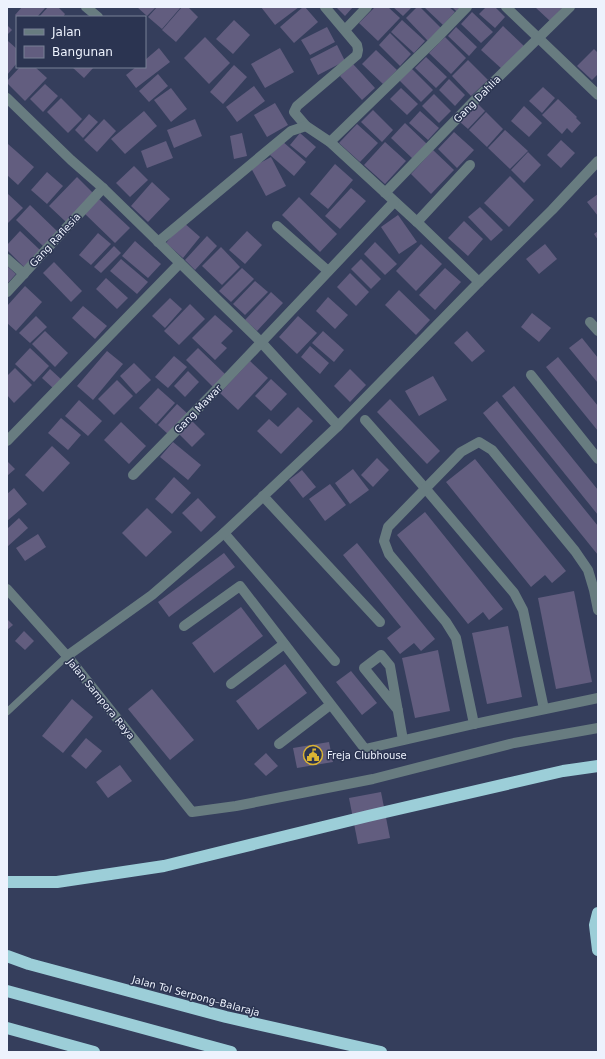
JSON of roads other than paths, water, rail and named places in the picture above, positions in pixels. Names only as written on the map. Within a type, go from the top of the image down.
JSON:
[{"type":"highway","points":[[7,882],[57,882],[164,866],[375,814],[556,773],[598,766]]},
{"type":"highway","points":[[598,913],[595,925],[598,950]]},
{"type":"highway","name":"Jalan Tol Serpong–Balaraja","points":[[7,956],[29,964],[226,1017],[381,1052]]},
{"type":"highway","points":[[7,991],[231,1052]]},
{"type":"highway","points":[[7,1028],[94,1052]]},
{"type":"street","points":[[86,7],[97,16]]},
{"type":"street","points":[[325,7],[357,45],[357,55],[294,109],[294,112],[306,126],[330,142],[417,222],[479,282]]},
{"type":"street","points":[[345,30],[367,7]]},
{"type":"street","points":[[330,142],[467,7]]},
{"type":"street","points":[[506,7],[598,95]]},
{"type":"street","name":"Gang Dahlia","points":[[385,193],[475,100],[570,7]]},
{"type":"street","points":[[7,98],[71,160],[104,188],[261,342],[338,426]]},
{"type":"street","points":[[158,242],[291,132],[306,126]]},
{"type":"street","points":[[67,656],[152,595],[224,533],[338,426],[552,210],[598,161]]},
{"type":"street","points":[[417,222],[470,165]]},
{"type":"street","name":"Gang Raflesia","points":[[7,292],[104,188]]},
{"type":"street","name":"Gang Mawar","points":[[133,475],[394,202]]},
{"type":"street","points":[[277,226],[328,271]]},
{"type":"street","points":[[7,258],[24,274]]},
{"type":"street","points":[[7,441],[180,263]]},
{"type":"street","points":[[590,322],[598,331]]},
{"type":"street","points":[[530,375],[598,459]]},
{"type":"street","points":[[365,420],[514,593],[524,610],[544,709]]},
{"type":"street","points":[[474,724],[456,638],[446,622],[389,554],[384,541],[388,527],[461,452],[479,442],[492,450],[575,551],[588,570],[598,610]]},
{"type":"street","points":[[263,496],[380,622]]},
{"type":"street","points":[[224,533],[335,661]]},
{"type":"street","points":[[184,626],[240,586],[365,749],[598,698]]},
{"type":"street","name":"Jalan Sampora Raya","points":[[7,589],[67,656],[192,812],[236,806],[373,779],[514,743],[598,728]]},
{"type":"street","points":[[231,684],[284,644]]},
{"type":"street","points":[[398,710],[364,668],[381,655],[390,666],[398,710],[403,740]]},
{"type":"street","points":[[279,744],[330,704]]},
{"type":"lane","points":[[7,712],[67,656]]},
{"type":"place","name":"Freja Clubhouse","points":[[313,755]]}]
